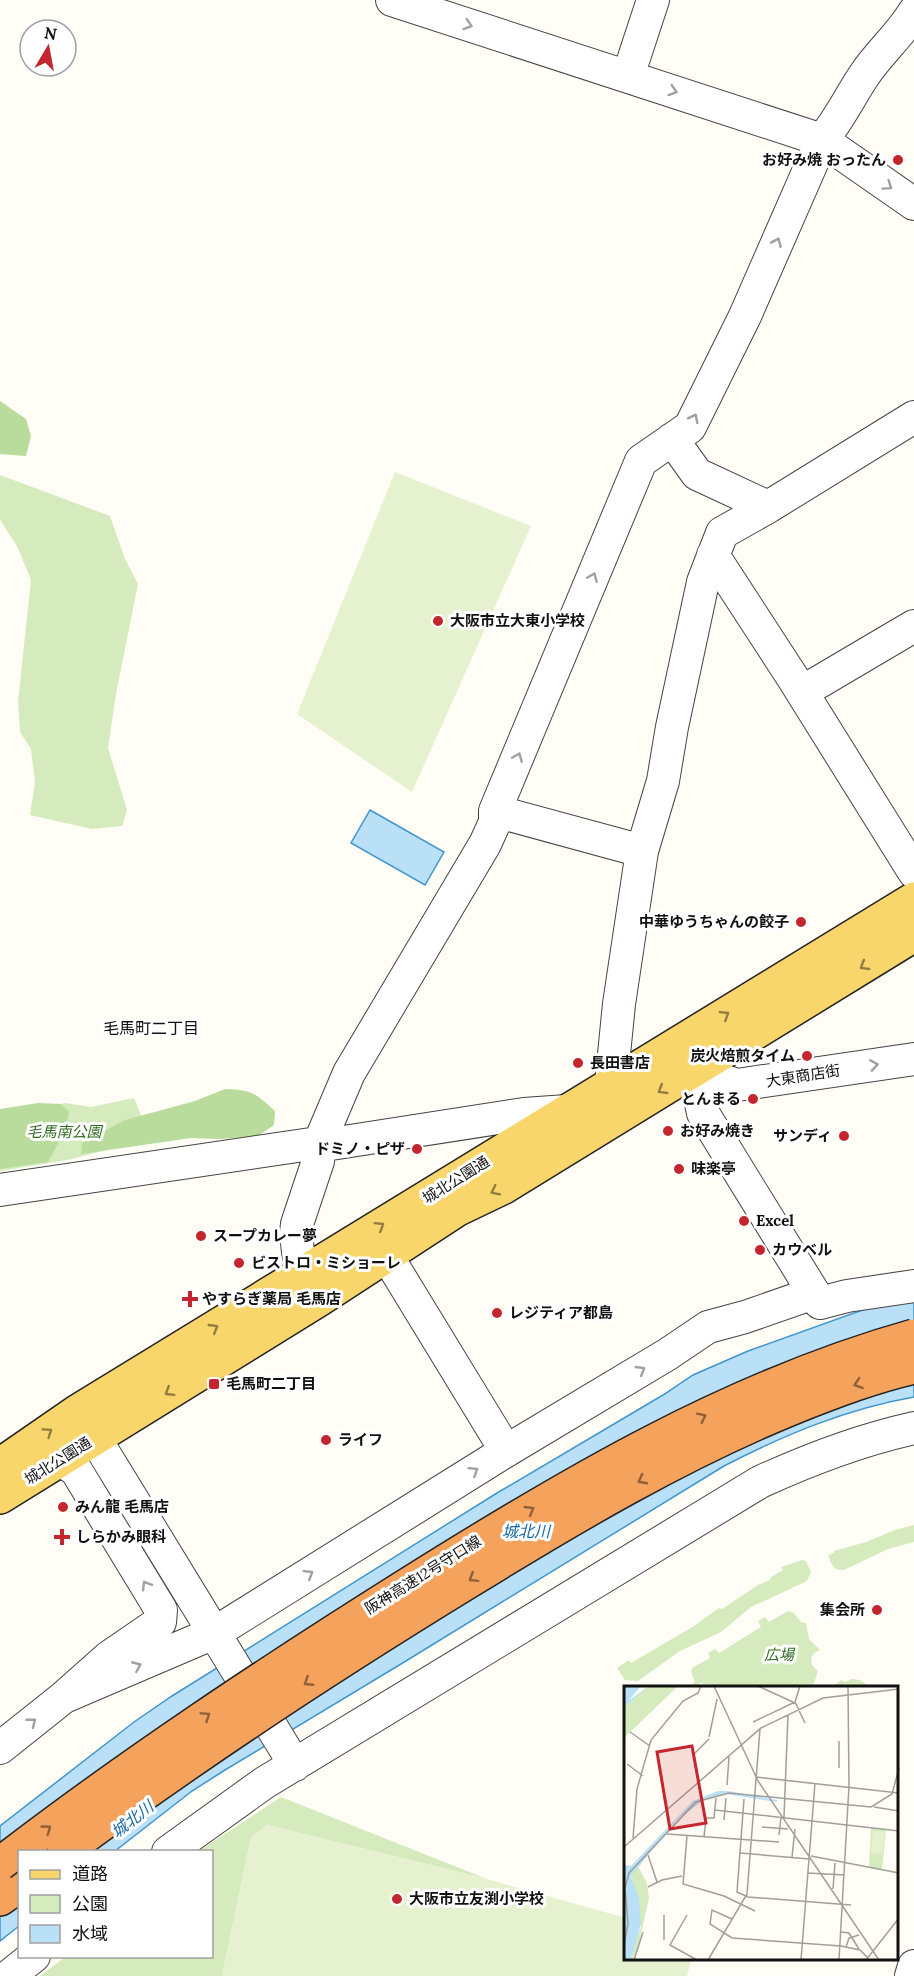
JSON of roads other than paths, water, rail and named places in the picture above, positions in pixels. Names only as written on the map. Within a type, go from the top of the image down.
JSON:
[{"type":"highway","name":"阪神高速12号守口線","points":[[19,1850],[102,1788],[268,1674],[502,1526],[631,1453],[703,1416],[824,1365],[914,1336]]},
{"type":"highway","name":"阪神高速12号守口線","points":[[65,1850],[290,1693],[588,1509],[712,1443],[831,1393],[914,1366]]},
{"type":"highway","name":"阪神高速12号守口線","points":[[0,1864],[18,1851]]},
{"type":"highway","points":[[0,1899],[18,1886]]},
{"type":"main road","name":"城北公園通","points":[[312,1286],[387,1256],[458,1209],[504,1187],[914,899]]},
{"type":"main road","name":"城北公園通","points":[[0,1465],[86,1424],[312,1286],[567,1111],[611,1084],[688,1056],[914,935]]},
{"type":"main road","name":"城北公園通","points":[[0,1497],[60,1460],[86,1424]]},
{"type":"street","points":[[628,76],[653,0]]},
{"type":"street","points":[[412,3],[822,140],[914,204]]},
{"type":"street","points":[[312,1286],[298,1252],[297,1224],[318,1161],[318,1146],[349,1073],[495,822],[495,811],[641,461],[690,427],[744,316],[822,140],[832,128],[865,73],[906,25],[914,12]]},
{"type":"street","points":[[611,1084],[642,851],[663,781],[672,727],[704,582],[722,532],[768,507],[914,417]]},
{"type":"street","points":[[672,439],[697,474],[768,507]]},
{"type":"street","points":[[713,555],[802,692],[914,872]]},
{"type":"street","points":[[802,692],[914,626]]},
{"type":"street","points":[[495,811],[642,851]]},
{"type":"street","points":[[688,1056],[703,1113],[820,1303],[848,1296],[914,1286]]},
{"type":"street","name":"大東商店街","points":[[688,1056],[737,1085],[914,1059]]},
{"type":"street","points":[[0,1190],[311,1144],[318,1146],[524,1114],[567,1111]]},
{"type":"street","points":[[387,1256],[507,1451]]},
{"type":"street","points":[[64,1697],[220,1640],[507,1451],[668,1354],[708,1327],[814,1293]]},
{"type":"street","points":[[86,1424],[290,1756]]},
{"type":"street","points":[[169,1850],[245,1796],[290,1756],[760,1482],[844,1447],[914,1428]]},
{"type":"street","points":[[0,1748],[64,1697],[109,1657],[158,1624],[162,1613],[76,1470],[60,1460]]},
{"type":"street","points":[[9,1976],[32,1958]]},
{"type":"street","points":[[911,1976],[914,1966]]},
{"type":"water","points":[[370,810],[444,852],[425,885],[351,843]]},
{"type":"water","name":"城北川","points":[[914,1300],[914,1397],[864,1408],[816,1424],[724,1466],[225,1770],[192,1791],[116,1850],[18,1850],[18,1927],[0,1941],[0,1826],[134,1722],[497,1493],[693,1375],[748,1351],[868,1308]]},
{"type":"place","name":"お好み焼 おったん","points":[[898,160]]},
{"type":"place","name":"大阪市立大東小学校","points":[[438,621]]},
{"type":"place","name":"中華ゆうちゃんの餃子","points":[[801,922]]},
{"type":"place","name":"炭火焙煎タイム","points":[[807,1056]]},
{"type":"place","name":"長田書店","points":[[578,1063]]},
{"type":"place","name":"とんまる","points":[[753,1099]]},
{"type":"place","name":"お好み焼き","points":[[668,1131]]},
{"type":"place","name":"サンディ","points":[[844,1136]]},
{"type":"place","name":"ドミノ・ピザ","points":[[417,1149]]},
{"type":"place","name":"味楽亭","points":[[679,1169]]},
{"type":"place","name":"Excel","points":[[744,1221]]},
{"type":"place","name":"スープカレー夢","points":[[201,1236]]},
{"type":"place","name":"カウベル","points":[[760,1250]]},
{"type":"place","name":"ビストロ・ミショーレ","points":[[239,1263]]},
{"type":"place","name":"やすらぎ薬局 毛馬店","points":[[190,1299]]},
{"type":"place","name":"レジティア都島","points":[[497,1313]]},
{"type":"place","name":"毛馬町二丁目","points":[[214,1384]]},
{"type":"place","name":"ライフ","points":[[326,1440]]},
{"type":"place","name":"みん龍 毛馬店","points":[[63,1507]]},
{"type":"place","name":"しらかみ眼科","points":[[62,1537]]},
{"type":"place","name":"集会所","points":[[877,1610]]},
{"type":"place","name":"大阪市立友渕小学校","points":[[397,1899]]},
{"type":"district","name":"毛馬町二丁目","points":[[151,1028]]},
{"type":"park label","name":"毛馬南公園","points":[[64,1132]]},
{"type":"park label","name":"広場","points":[[779,1655]]}]
